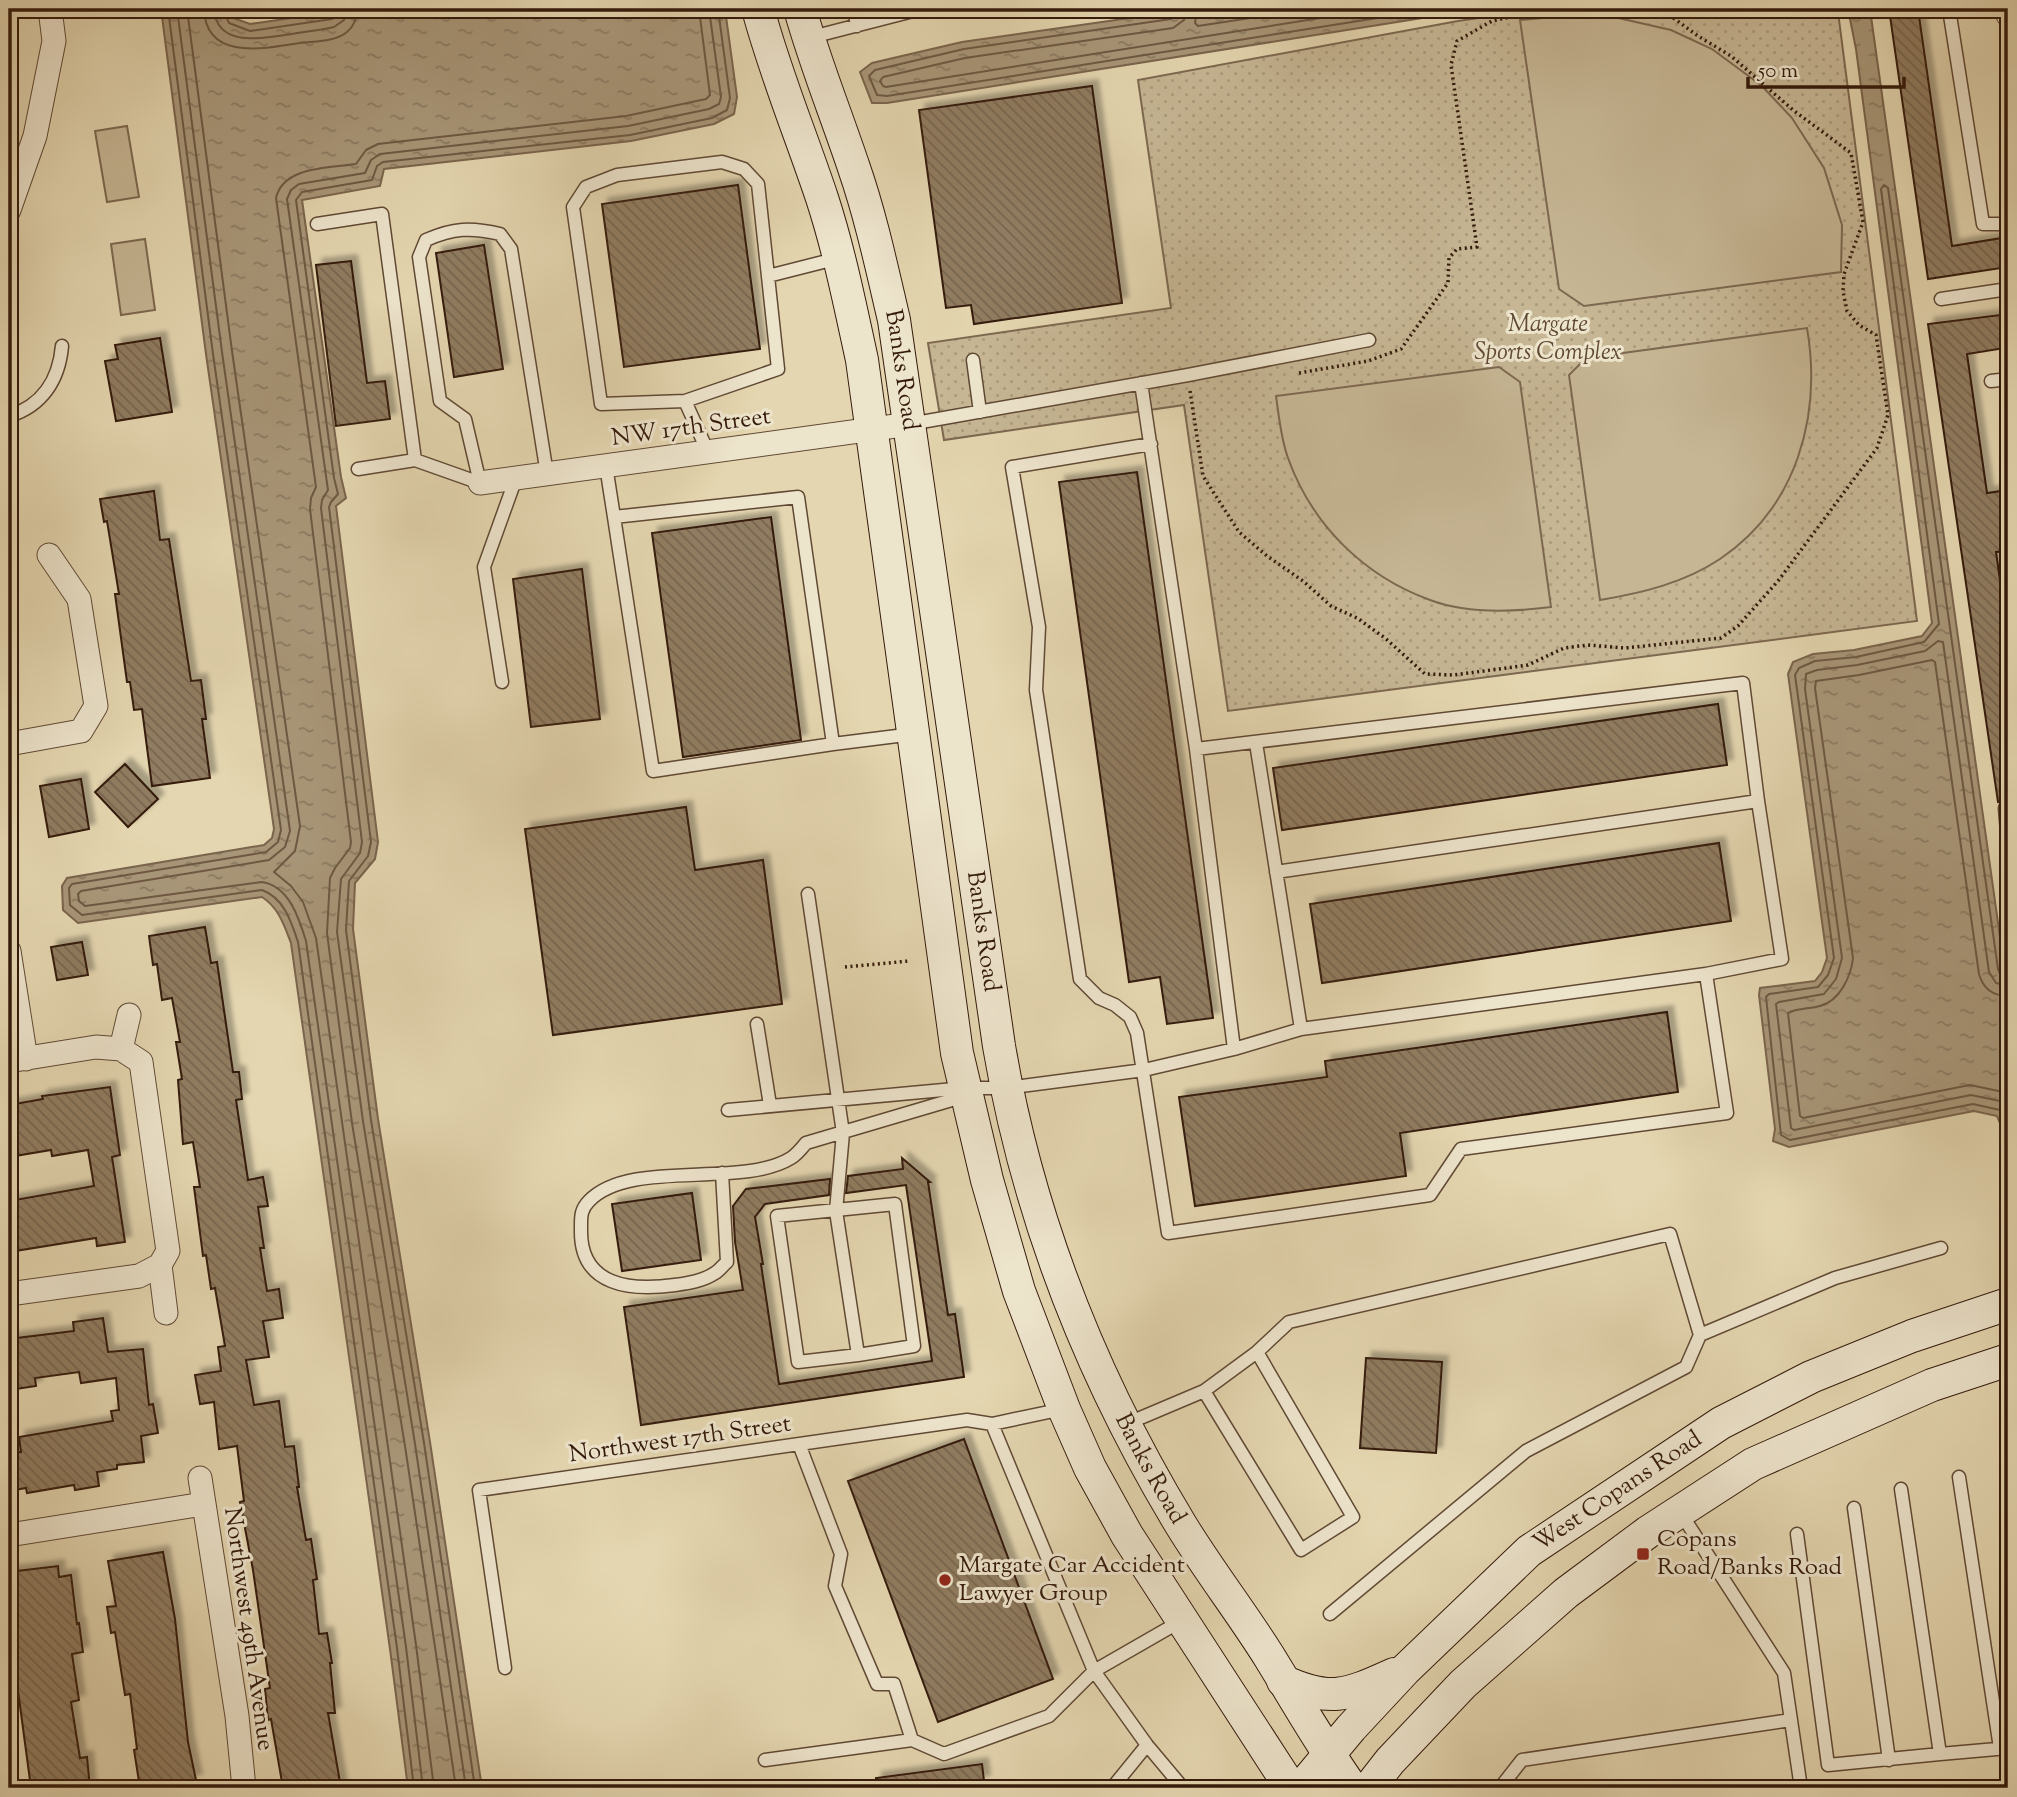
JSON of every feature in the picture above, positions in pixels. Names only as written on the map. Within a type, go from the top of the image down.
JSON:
[{"type":"street","points":[[9,210],[38,123],[54,41],[50,9]]},
{"type":"street","name":"Banks Road","points":[[758,9],[822,199],[839,258],[862,360],[957,1053],[987,1180],[1019,1291],[1064,1409],[1090,1468],[1127,1535],[1181,1621],[1291,1788]]},
{"type":"street","points":[[2006,9],[2008,15]]},
{"type":"street","name":"Banks Road","points":[[804,23],[854,169],[876,243],[894,320],[1006,1088],[1026,1170],[1061,1280],[1090,1352],[1125,1424],[1182,1526],[1328,1755],[1352,1788]]},
{"type":"street","name":"NW 17th Street","points":[[480,483],[910,424]]},
{"type":"street","points":[[9,744],[81,732],[96,706],[79,598],[49,555]]},
{"type":"street","points":[[9,951],[17,1060],[96,1047],[121,1049],[141,1062],[169,1251],[160,1265],[139,1276],[9,1294]]},
{"type":"street","points":[[121,1049],[129,1015]]},
{"type":"street","points":[[160,1265],[166,1313]]},
{"type":"street","name":"West Copans Road","points":[[1301,1788],[1405,1670],[1529,1551],[1721,1423],[1811,1377],[1912,1336],[2008,1304]]},
{"type":"street","name":"West Copans Road","points":[[1369,1788],[1390,1761],[1474,1675],[1566,1593],[1679,1511],[1753,1464],[1932,1385],[2008,1360]]},
{"type":"street","name":"Northwest 49th Avenue","points":[[200,1478],[237,1716],[244,1788]]},
{"type":"street","points":[[9,1535],[203,1504]]},
{"type":"street","points":[[1283,1681],[1305,1690],[1336,1695],[1352,1692],[1405,1670]]},
{"type":"lane","points":[[854,9],[857,26]]},
{"type":"lane","points":[[804,23],[857,26],[913,10],[929,9]]},
{"type":"lane","points":[[1949,9],[1983,224],[2008,224]]},
{"type":"lane","points":[[722,162],[744,169],[758,184],[778,369],[685,401],[601,404],[573,207],[586,187],[617,175],[722,162]]},
{"type":"lane","points":[[317,224],[382,214],[415,460]]},
{"type":"lane","points":[[480,483],[465,419],[440,401],[419,257],[426,240],[447,231],[478,228],[500,234],[511,249],[547,474]]},
{"type":"lane","points":[[768,276],[839,258]]},
{"type":"lane","points":[[1941,299],[2008,289]]},
{"type":"lane","points":[[910,424],[1369,340]]},
{"type":"lane","points":[[9,416],[37,402],[55,379],[62,346]]},
{"type":"lane","points":[[973,360],[980,412]]},
{"type":"lane","points":[[1991,381],[2008,379]]},
{"type":"lane","points":[[1141,383],[1196,749],[1234,1049]]},
{"type":"lane","points":[[685,401],[708,452]]},
{"type":"lane","points":[[1151,444],[1012,467],[1039,627],[1035,690],[1080,979],[1099,998],[1115,1005],[1130,1017],[1137,1032],[1168,1233],[1430,1195],[1461,1149],[1727,1113],[1706,974]]},
{"type":"lane","points":[[358,468],[415,460],[480,483]]},
{"type":"lane","points":[[606,466],[653,771],[913,734]]},
{"type":"lane","points":[[502,681],[484,567],[516,478]]},
{"type":"lane","points":[[614,517],[798,497],[832,744]]},
{"type":"lane","points":[[728,1110],[965,1088],[1006,1088],[1144,1070],[1234,1049],[1301,1029],[1706,974],[1782,959],[1758,801],[1744,683],[1196,749]]},
{"type":"lane","points":[[1256,743],[1301,1029]]},
{"type":"lane","points":[[1276,872],[1758,801]]},
{"type":"lane","points":[[2008,807],[2005,808],[2008,844]]},
{"type":"lane","points":[[808,894],[843,1133],[836,1211],[858,1355]]},
{"type":"lane","points":[[757,1024],[770,1105]]},
{"type":"lane","points":[[722,1173],[727,1262],[716,1273],[696,1282],[636,1289],[598,1274],[587,1260],[580,1239],[581,1211],[590,1199],[618,1184],[670,1176],[757,1169],[791,1158],[806,1143],[955,1099],[965,1088]]},
{"type":"lane","points":[[895,1205],[914,1346],[798,1362],[777,1216],[836,1211],[895,1205]]},
{"type":"lane","points":[[1125,1424],[1204,1391],[1257,1352],[1289,1322],[1670,1234],[1700,1335],[1686,1367],[1526,1451],[1330,1614]]},
{"type":"lane","points":[[1700,1335],[1835,1279],[1941,1248]]},
{"type":"lane","points":[[1204,1391],[1301,1550],[1353,1517],[1257,1352]]},
{"type":"lane","name":"Northwest 17th Street","points":[[505,1668],[479,1490],[967,1420],[992,1424],[1064,1409]]},
{"type":"lane","points":[[992,1424],[1094,1671],[1147,1745],[1183,1788]]},
{"type":"lane","points":[[799,1444],[841,1554],[835,1586],[877,1684],[894,1684],[912,1740]]},
{"type":"lane","points":[[1797,1534],[1828,1765],[2004,1748],[1959,1477]]},
{"type":"lane","points":[[1901,1489],[1940,1754]]},
{"type":"lane","points":[[1854,1508],[1889,1760]]},
{"type":"lane","points":[[1679,1511],[1784,1674],[1801,1788]]},
{"type":"lane","points":[[765,1760],[912,1740],[944,1754],[1049,1716],[1094,1671],[1181,1621]]},
{"type":"lane","points":[[1500,1788],[1522,1760],[1791,1720]]},
{"type":"lane","points":[[1112,1788],[1147,1745]]},
{"type":"path","points":[[1299,372],[1368,361],[1401,349],[1448,283],[1449,258],[1457,249],[1477,247],[1451,65],[1457,41],[1492,22],[1564,9]]},
{"type":"path","points":[[1189,390],[1203,476],[1239,532],[1331,606],[1357,618],[1385,638],[1425,674],[1454,675],[1528,665],[1564,648],[1588,645],[1625,648],[1721,638],[1738,626],[1778,581],[1877,448],[1888,415],[1876,335],[1859,325],[1847,312],[1843,291],[1844,274],[1863,222],[1851,153],[1793,110],[1731,56],[1661,9]]},
{"type":"path","points":[[845,967],[909,961]]},
{"type":"green space","name":"Margate Sports Complex","points":[[1541,9],[1836,9],[1838,12],[1917,621],[1228,711],[1184,405],[944,440],[928,343],[1171,308],[1138,80],[1458,21]]},
{"type":"green space","points":[[1614,17],[1671,30],[1712,49],[1762,86],[1792,118],[1824,168],[1842,225],[1841,272],[1584,306],[1559,289],[1520,20]]},
{"type":"green space","points":[[127,126],[139,197],[107,202],[95,131]]},
{"type":"green space","points":[[145,239],[155,310],[121,315],[111,244]]},
{"type":"green space","points":[[1807,328],[1811,394],[1806,426],[1798,457],[1785,486],[1768,513],[1746,538],[1720,559],[1692,575],[1662,586],[1600,600],[1569,375],[1586,358]]},
{"type":"green space","points":[[1499,367],[1520,382],[1551,607],[1506,611],[1459,608],[1430,600],[1383,577],[1343,545],[1326,526],[1298,482],[1282,436],[1276,396]]},
{"type":"water","points":[[161,9],[229,9],[233,18],[250,24],[353,9],[725,9],[737,97],[734,114],[714,124],[631,141],[384,169],[380,186],[302,200],[346,498],[336,506],[378,842],[375,859],[355,883],[353,929],[378,1119],[482,1788],[408,1788],[291,943],[283,923],[273,906],[262,897],[78,923],[63,910],[62,886],[67,878],[264,845],[272,838],[274,829],[206,354]]},
{"type":"water","points":[[1193,9],[1479,9],[887,103],[872,103],[860,72],[872,63],[962,42]]},
{"type":"water","points":[[1848,9],[1870,9],[2008,994],[2008,1142],[1997,1116],[1974,1111],[1789,1147],[1773,1141],[1775,1129],[1760,988],[1815,981],[1827,958],[1788,674],[1793,662],[1813,654],[1854,650],[1922,636],[1932,623],[1856,49]]},
{"type":"building","points":[[1889,9],[1918,9],[1952,246],[2008,237],[2008,267],[1928,279]]},
{"type":"building","points":[[1092,86],[1122,303],[974,324],[971,305],[946,308],[919,110]]},
{"type":"building","points":[[738,185],[760,349],[624,367],[602,204]]},
{"type":"building","points":[[484,245],[503,369],[454,377],[436,253]]},
{"type":"building","points":[[351,261],[367,383],[385,381],[390,419],[336,426],[316,265]]},
{"type":"building","points":[[2000,315],[2005,348],[1967,354],[1987,493],[2008,490],[2008,551],[1996,552],[2008,636],[2008,799],[1998,802],[1928,324]]},
{"type":"building","points":[[160,338],[172,412],[116,421],[105,361],[118,359],[115,345]]},
{"type":"building","points":[[1137,472],[1213,1018],[1167,1024],[1160,977],[1129,982],[1059,482]]},
{"type":"building","points":[[154,491],[160,540],[169,539],[191,681],[201,680],[206,719],[202,719],[210,778],[152,786],[142,709],[134,710],[130,682],[127,682],[115,594],[119,594],[107,521],[104,522],[100,499]]},
{"type":"building","points":[[771,517],[801,740],[683,757],[652,533]]},
{"type":"building","points":[[582,569],[600,719],[531,727],[513,579]]},
{"type":"building","points":[[1718,704],[1727,765],[1282,830],[1273,768]]},
{"type":"building","points":[[125,764],[158,799],[128,827],[95,792]]},
{"type":"building","points":[[81,779],[89,829],[49,837],[40,786]]},
{"type":"building","points":[[686,807],[695,870],[763,860],[782,1004],[553,1035],[525,829]]},
{"type":"building","points":[[1719,843],[1731,921],[1322,983],[1310,904]]},
{"type":"building","points":[[205,927],[211,963],[217,962],[233,1072],[239,1072],[242,1099],[236,1100],[248,1180],[263,1177],[268,1206],[258,1207],[264,1248],[260,1248],[267,1291],[279,1289],[283,1318],[263,1321],[269,1357],[246,1360],[254,1405],[279,1401],[285,1447],[294,1446],[297,1487],[306,1540],[311,1539],[317,1579],[313,1580],[319,1634],[327,1633],[332,1663],[335,1713],[328,1713],[341,1788],[283,1788],[271,1719],[268,1720],[265,1689],[270,1688],[240,1502],[244,1501],[237,1446],[219,1449],[214,1402],[200,1404],[195,1375],[221,1371],[218,1347],[225,1346],[215,1288],[211,1289],[206,1255],[203,1256],[194,1187],[200,1187],[193,1142],[183,1144],[178,1080],[182,1079],[176,1042],[180,1042],[172,998],[162,1000],[157,964],[153,965],[149,936]]},
{"type":"building","points":[[82,942],[88,975],[57,980],[51,947]]},
{"type":"building","points":[[1667,1012],[1678,1092],[1400,1133],[1406,1176],[1195,1206],[1179,1097],[1327,1077],[1325,1061]]},
{"type":"building","points":[[110,1087],[120,1155],[112,1157],[125,1242],[97,1246],[96,1238],[9,1252],[9,1201],[94,1186],[88,1150],[52,1156],[51,1150],[9,1157],[9,1105],[43,1099],[42,1096]]},
{"type":"building","points":[[902,1158],[930,1182],[948,1315],[955,1314],[964,1377],[641,1425],[624,1307],[743,1290],[735,1242],[733,1206],[746,1189],[830,1179],[829,1195],[765,1204],[755,1217],[779,1384],[932,1361],[906,1185],[846,1193],[848,1176],[903,1169]]},
{"type":"building","points":[[692,1193],[701,1260],[622,1271],[612,1204]]},
{"type":"building","points":[[103,1318],[108,1352],[143,1349],[149,1405],[153,1404],[158,1433],[141,1436],[144,1462],[117,1465],[117,1469],[97,1472],[99,1486],[75,1490],[74,1485],[27,1493],[26,1488],[9,1491],[9,1453],[21,1452],[19,1437],[113,1421],[111,1411],[119,1410],[116,1378],[81,1383],[79,1372],[35,1378],[36,1386],[9,1390],[9,1339],[74,1331],[73,1322]]},
{"type":"building","points":[[1366,1358],[1442,1362],[1436,1453],[1360,1448]]},
{"type":"building","points":[[964,1439],[1053,1679],[938,1722],[848,1481]]},
{"type":"building","points":[[163,1552],[175,1619],[188,1742],[196,1780],[140,1788],[130,1694],[125,1695],[115,1632],[111,1633],[107,1607],[116,1606],[108,1561]]},
{"type":"building","points":[[58,1566],[59,1577],[71,1575],[77,1624],[79,1623],[83,1652],[72,1654],[79,1700],[71,1702],[80,1758],[87,1757],[90,1788],[31,1788],[14,1661],[9,1662],[9,1572]]},
{"type":"building","points":[[982,1764],[984,1781],[931,1788],[877,1788],[876,1778]]},
{"type":"place","name":"Copans Road/Banks Road","points":[[1643,1554]]},
{"type":"place","name":"Margate Car Accident Lawyer Group","points":[[945,1580]]}]
